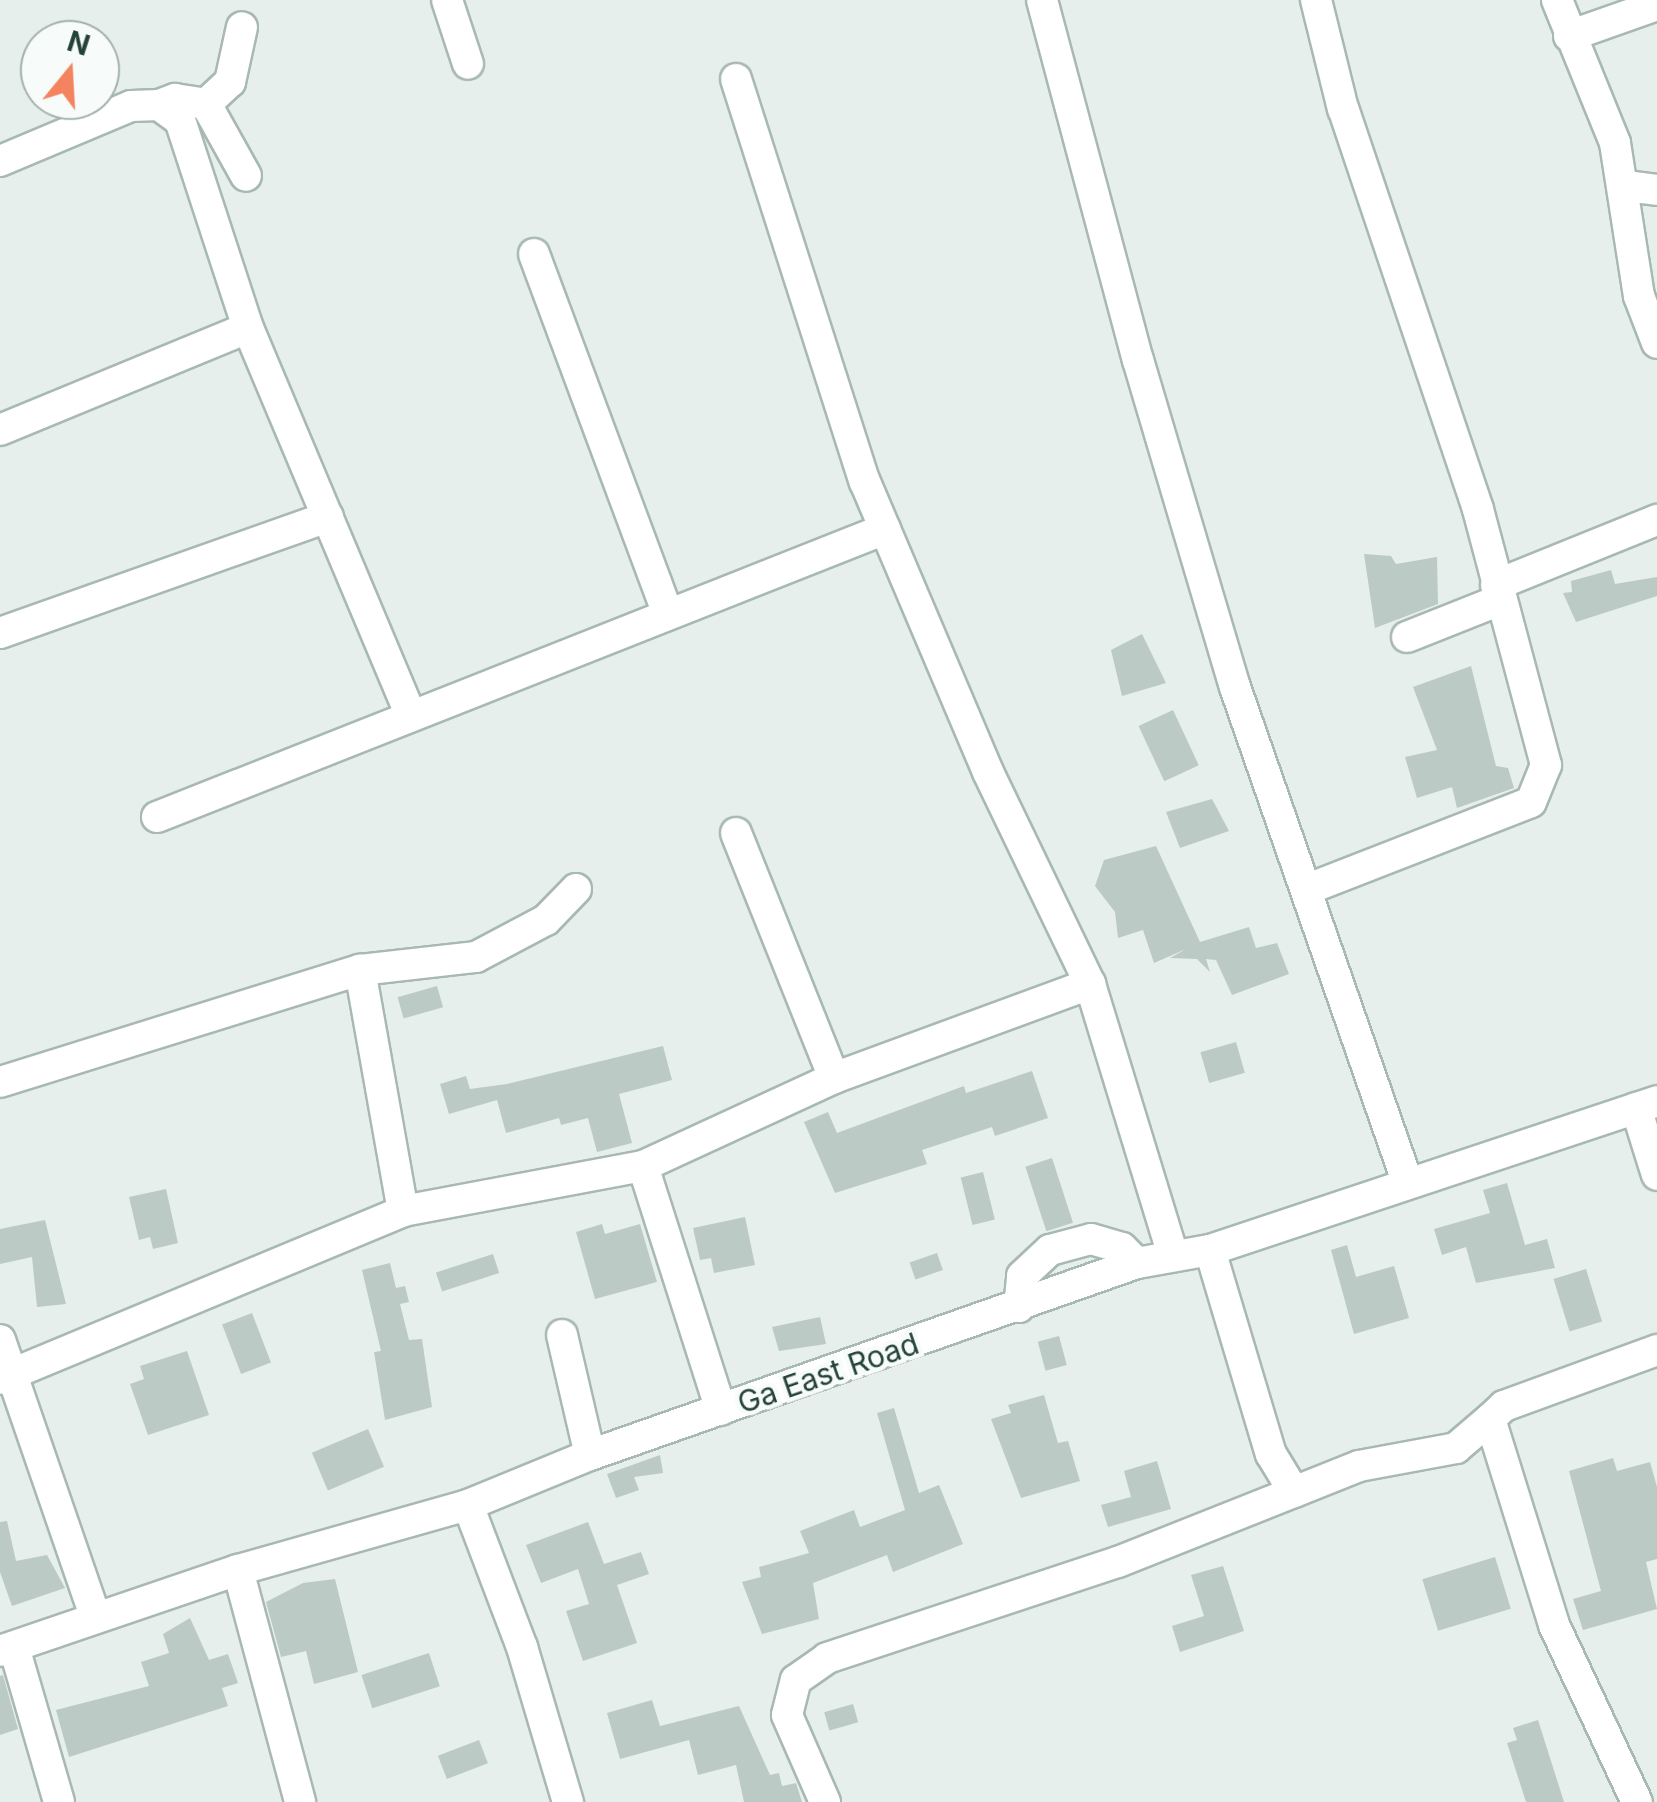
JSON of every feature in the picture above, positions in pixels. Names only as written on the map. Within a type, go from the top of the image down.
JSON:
[{"type":"street","points":[[448,0],[468,64]]},
{"type":"street","points":[[1042,0],[1138,360],[1229,669],[1408,1184]]},
{"type":"street","points":[[1308,889],[1530,802],[1546,765],[1478,509],[1343,110],[1316,0]]},
{"type":"street","points":[[1557,0],[1626,186],[1629,247],[1657,343]]},
{"type":"street","points":[[1569,36],[1657,5]]},
{"type":"street","points":[[206,104],[230,82],[242,28]]},
{"type":"street","points":[[736,78],[885,528],[988,772],[1090,984],[1174,1255]]},
{"type":"street","points":[[0,162],[130,106],[159,105],[176,98],[206,104],[246,176]]},
{"type":"street","points":[[159,105],[180,120],[248,328],[410,714]]},
{"type":"street","points":[[1626,186],[1657,190]]},
{"type":"street","points":[[534,254],[668,614]]},
{"type":"street","points":[[0,430],[248,328]]},
{"type":"street","points":[[0,632],[328,517]]},
{"type":"street","points":[[1407,637],[1657,520]]},
{"type":"street","points":[[157,817],[885,528]]},
{"type":"street","points":[[736,832],[834,1078]]},
{"type":"street","points":[[0,1082],[360,970],[476,958],[546,920],[576,889]]},
{"type":"street","points":[[360,970],[403,1211]]},
{"type":"street","points":[[6,1377],[403,1211],[643,1166],[834,1078],[1090,984]]},
{"type":"street","points":[[1646,1105],[1657,1176]]},
{"type":"street","name":"Ga East Road","points":[[7,1649],[238,1570],[468,1505],[590,1454],[1137,1262],[1210,1250],[1646,1105]]},
{"type":"street","points":[[643,1166],[720,1410]]},
{"type":"street","points":[[1019,1306],[1022,1276],[1050,1250],[1091,1239],[1122,1248],[1137,1262]]},
{"type":"street","points":[[1210,1250],[1271,1454],[1294,1492]]},
{"type":"street","points":[[562,1335],[590,1454]]},
{"type":"street","points":[[0,1340],[6,1377],[95,1616]]},
{"type":"street","points":[[825,1802],[787,1715],[796,1680],[826,1658],[1118,1562],[1359,1466],[1456,1448],[1504,1406],[1657,1350]]},
{"type":"street","points":[[1490,1419],[1554,1624],[1637,1802]]},
{"type":"street","points":[[468,1505],[522,1647],[568,1802]]},
{"type":"street","points":[[238,1570],[300,1802]]},
{"type":"street","points":[[7,1649],[59,1802]]},
{"type":"building","points":[[1364,554],[1391,556],[1396,564],[1437,557],[1438,604],[1375,628]]},
{"type":"building","points":[[1611,570],[1615,584],[1657,577],[1657,596],[1576,622],[1563,593],[1572,592],[1571,581]]},
{"type":"building","points":[[1142,634],[1166,683],[1122,696],[1111,650]]},
{"type":"building","points":[[1471,666],[1496,766],[1508,768],[1514,788],[1457,808],[1452,787],[1417,798],[1405,757],[1437,750],[1413,687]]},
{"type":"building","points":[[1173,710],[1199,765],[1164,781],[1139,726]]},
{"type":"building","points":[[1212,799],[1229,831],[1180,848],[1166,812]]},
{"type":"building","points":[[1156,846],[1200,942],[1249,927],[1256,948],[1277,943],[1289,974],[1232,995],[1216,960],[1206,959],[1210,972],[1197,959],[1170,958],[1186,949],[1154,963],[1143,930],[1118,938],[1115,912],[1095,886],[1104,860]]},
{"type":"building","points":[[437,986],[443,1007],[404,1018],[398,997]]},
{"type":"building","points":[[1236,1042],[1245,1073],[1209,1083],[1200,1052]]},
{"type":"building","points":[[663,1046],[672,1080],[619,1094],[632,1143],[597,1152],[588,1118],[561,1125],[559,1118],[506,1133],[497,1100],[449,1114],[440,1084],[466,1076],[470,1089],[507,1084]]},
{"type":"building","points":[[1032,1071],[1048,1118],[995,1136],[992,1127],[922,1150],[927,1164],[835,1193],[804,1122],[828,1112],[837,1133],[964,1086],[966,1093]]},
{"type":"building","points":[[1052,1158],[1073,1223],[1046,1231],[1025,1167]]},
{"type":"building","points":[[983,1172],[995,1220],[973,1225],[961,1178]]},
{"type":"building","points":[[1507,1183],[1525,1245],[1547,1239],[1555,1268],[1476,1283],[1466,1247],[1442,1255],[1434,1229],[1490,1213],[1483,1190]]},
{"type":"building","points":[[166,1189],[178,1243],[153,1249],[150,1237],[139,1240],[129,1197]]},
{"type":"building","points":[[745,1217],[755,1265],[714,1273],[711,1258],[700,1260],[693,1228]]},
{"type":"building","points":[[45,1220],[66,1304],[37,1307],[32,1257],[0,1264],[0,1229]]},
{"type":"building","points":[[602,1224],[605,1234],[640,1224],[657,1282],[595,1299],[576,1232]]},
{"type":"building","points":[[1347,1245],[1356,1277],[1394,1266],[1409,1318],[1354,1334],[1331,1250]]},
{"type":"building","points":[[937,1253],[943,1270],[915,1279],[910,1262]]},
{"type":"building","points":[[493,1254],[499,1273],[442,1292],[436,1273]]},
{"type":"building","points":[[390,1263],[396,1288],[405,1286],[409,1302],[400,1304],[409,1340],[422,1339],[432,1407],[385,1420],[374,1352],[381,1351],[362,1270]]},
{"type":"building","points":[[1586,1269],[1602,1322],[1570,1332],[1553,1279]]},
{"type":"building","points":[[252,1313],[271,1362],[241,1374],[222,1324]]},
{"type":"building","points":[[820,1317],[826,1344],[779,1351],[772,1327]]},
{"type":"building","points":[[1059,1336],[1067,1365],[1046,1371],[1038,1342]]},
{"type":"building","points":[[187,1351],[209,1415],[148,1435],[130,1384],[144,1379],[140,1366]]},
{"type":"building","points":[[1044,1395],[1058,1443],[1068,1441],[1080,1481],[1021,1498],[991,1419],[1011,1413],[1008,1405]]},
{"type":"building","points":[[894,1408],[919,1493],[939,1485],[963,1544],[893,1572],[887,1555],[813,1583],[819,1619],[762,1634],[742,1582],[761,1577],[759,1567],[809,1553],[800,1531],[854,1510],[860,1527],[905,1510],[877,1413]]},
{"type":"building","points":[[368,1429],[384,1467],[328,1491],[312,1453]]},
{"type":"building","points":[[660,1455],[663,1473],[634,1477],[639,1490],[616,1498],[607,1474]]},
{"type":"building","points":[[1613,1458],[1617,1471],[1650,1462],[1657,1487],[1657,1559],[1646,1562],[1657,1609],[1583,1630],[1573,1599],[1601,1591],[1569,1471]]},
{"type":"building","points":[[1157,1461],[1171,1509],[1108,1527],[1101,1505],[1131,1497],[1124,1471]]},
{"type":"building","points":[[7,1521],[16,1561],[47,1555],[65,1588],[12,1606],[0,1572],[0,1522]]},
{"type":"building","points":[[588,1522],[604,1564],[641,1552],[649,1574],[617,1585],[637,1643],[583,1661],[566,1611],[589,1604],[578,1569],[541,1583],[526,1545]]},
{"type":"building","points":[[1495,1557],[1511,1609],[1438,1631],[1422,1579]]},
{"type":"building","points":[[1223,1566],[1244,1631],[1180,1652],[1172,1626],[1204,1616],[1191,1575]]},
{"type":"building","points":[[335,1579],[358,1672],[314,1684],[306,1651],[281,1657],[266,1602],[303,1583]]},
{"type":"building","points":[[190,1618],[209,1660],[228,1654],[238,1683],[222,1688],[228,1706],[69,1757],[56,1710],[149,1686],[141,1662],[169,1653],[163,1634]]},
{"type":"building","points":[[429,1653],[440,1686],[372,1708],[361,1675]]},
{"type":"building","points":[[3,1675],[18,1729],[0,1735],[0,1676]]},
{"type":"building","points":[[652,1700],[660,1726],[739,1706],[770,1775],[779,1773],[782,1786],[796,1783],[802,1802],[744,1802],[736,1765],[698,1775],[689,1740],[620,1759],[607,1713]]},
{"type":"building","points":[[853,1704],[858,1722],[829,1731],[824,1712]]},
{"type":"building","points":[[1538,1720],[1564,1802],[1526,1802],[1507,1743],[1517,1740],[1513,1728]]},
{"type":"building","points":[[479,1740],[488,1763],[447,1779],[438,1756]]}]
